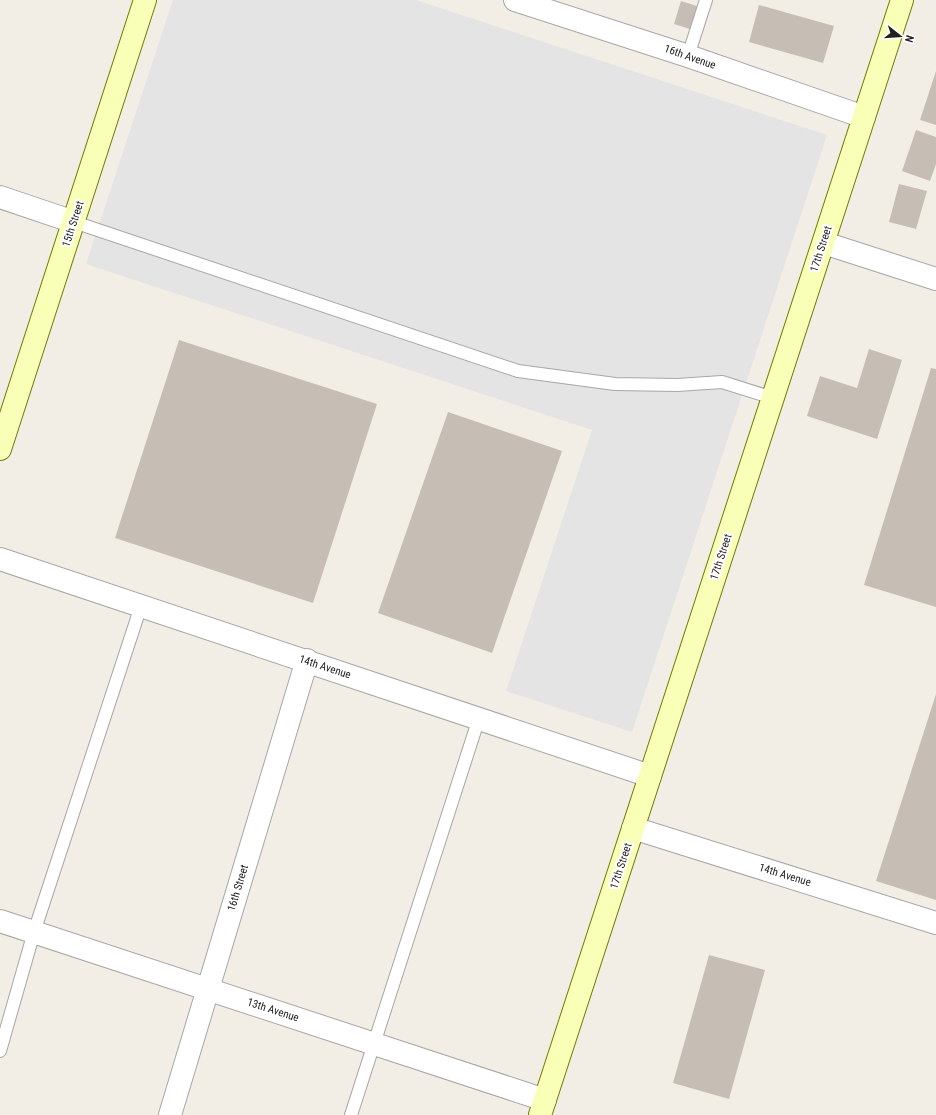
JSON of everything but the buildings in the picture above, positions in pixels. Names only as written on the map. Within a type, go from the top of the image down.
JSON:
[{"type":"main road","name":"15th Street","points":[[0,449],[145,0]]},
{"type":"main road","name":"17th Street","points":[[543,1108],[902,0]]},
{"type":"street","name":"16th Avenue","points":[[519,1],[688,56],[864,117]]},
{"type":"street","points":[[0,197],[74,222]]},
{"type":"street","points":[[824,243],[936,279]]},
{"type":"street","name":"14th Avenue","points":[[0,559],[650,776]]},
{"type":"street","name":"16th Street","points":[[170,1115],[306,660]]},
{"type":"street","name":"14th Avenue","points":[[633,828],[936,923]]},
{"type":"street","name":"13th Avenue","points":[[0,921],[374,1043],[543,1108]]},
{"type":"lane","points":[[688,56],[706,0]]},
{"type":"lane","points":[[74,222],[518,371],[615,384],[677,386],[722,382],[773,398]]},
{"type":"lane","points":[[0,1051],[34,932],[141,606]]},
{"type":"lane","points":[[351,1115],[479,718]]},
{"type":"shaded area","points":[[173,0],[416,0],[827,135],[632,732],[506,691],[592,430],[86,264]]}]
